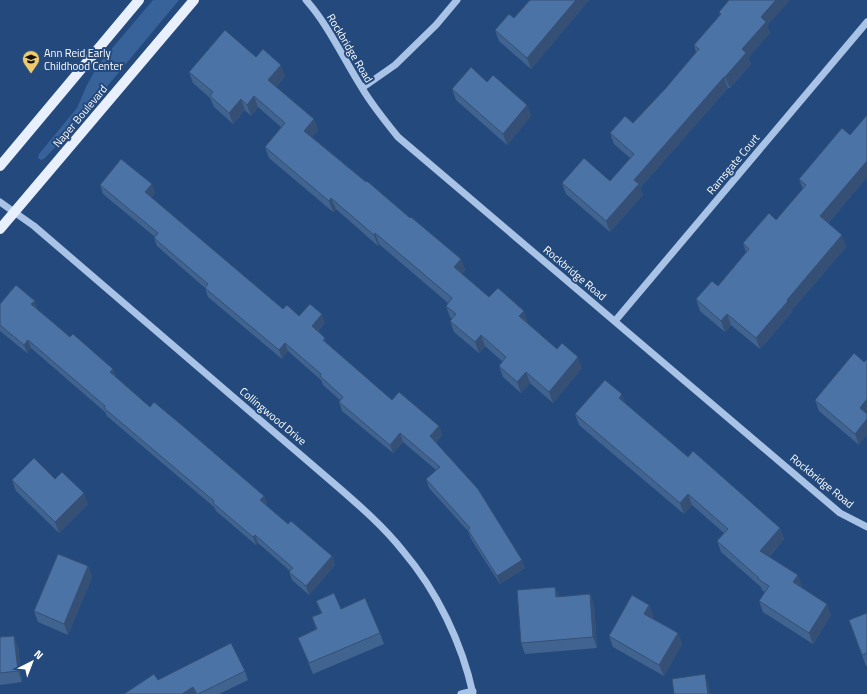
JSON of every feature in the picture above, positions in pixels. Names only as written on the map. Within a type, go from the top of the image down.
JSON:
[{"type":"main road","points":[[0,166],[139,0]]},
{"type":"main road","name":"Naper Boulevard","points":[[0,229],[194,0]]},
{"type":"street","name":"Rockbridge Road","points":[[306,0],[330,34],[362,88],[398,137],[840,513],[867,527]]},
{"type":"street","points":[[362,88],[395,65],[436,25],[457,0]]},
{"type":"street","name":"Ramsgate Court","points":[[615,321],[867,22]]},
{"type":"street","name":"Collingwood Drive","points":[[0,202],[34,226],[372,517],[403,551],[423,576],[436,599],[461,654],[473,693]]},
{"type":"street","points":[[462,694],[473,693]]},
{"type":"shaded area","points":[[153,0],[179,0],[65,137],[44,159],[41,160],[38,158],[39,154],[77,108],[98,65]]},
{"type":"building","points":[[530,0],[576,0],[527,58],[495,30],[509,14],[514,18]]},
{"type":"building","points":[[729,0],[776,0],[761,17],[766,22],[742,49],[746,53],[634,180],[639,184],[606,221],[562,183],[584,158],[610,181],[634,154],[610,133],[625,116],[633,123],[665,89],[699,49],[694,45],[721,14],[719,12]]},
{"type":"building","points":[[225,30],[256,57],[263,49],[281,65],[268,80],[314,119],[304,131],[461,259],[454,267],[489,297],[498,288],[524,311],[519,316],[557,349],[562,343],[578,357],[549,392],[526,372],[517,382],[499,366],[506,357],[481,335],[475,342],[450,321],[456,314],[446,306],[452,298],[375,233],[374,235],[331,198],[329,201],[265,147],[285,123],[254,96],[247,105],[241,99],[229,113],[210,96],[213,92],[189,72]]},
{"type":"building","points":[[471,67],[487,82],[493,75],[527,105],[503,134],[452,89]]},
{"type":"building","points":[[867,115],[867,161],[820,216],[842,235],[756,338],[727,314],[721,321],[696,299],[712,281],[718,286],[749,249],[743,243],[769,213],[776,220],[806,185],[799,179],[842,128],[850,135]]},
{"type":"building","points":[[121,159],[152,184],[145,192],[283,309],[287,305],[299,316],[310,304],[322,314],[312,326],[325,338],[323,340],[392,400],[399,392],[439,426],[430,436],[478,489],[522,560],[497,576],[468,530],[470,528],[426,479],[440,467],[400,433],[390,445],[339,402],[343,397],[320,376],[321,374],[285,343],[279,350],[205,288],[208,284],[154,238],[158,233],[100,185]]},
{"type":"building","points":[[16,285],[35,301],[31,304],[70,337],[73,334],[113,369],[110,372],[150,407],[154,402],[264,496],[260,500],[288,524],[291,521],[332,556],[306,586],[289,572],[293,568],[255,535],[253,537],[213,503],[214,501],[104,408],[105,406],[28,340],[24,345],[0,325],[0,304]]},
{"type":"building","points":[[854,353],[864,362],[867,359],[867,399],[860,408],[867,414],[867,419],[855,434],[815,400]]},
{"type":"building","points":[[605,380],[622,394],[619,398],[688,457],[693,451],[780,528],[760,551],[798,575],[793,582],[827,604],[809,633],[759,601],[769,586],[758,579],[759,578],[717,541],[728,529],[688,494],[680,503],[575,414]]},
{"type":"building","points":[[34,458],[55,479],[62,472],[84,493],[55,522],[12,480]]},
{"type":"building","points":[[58,554],[88,566],[64,624],[34,611]]},
{"type":"building","points":[[555,587],[556,597],[590,594],[593,637],[521,643],[517,590]]},
{"type":"building","points":[[334,593],[341,609],[365,598],[380,633],[309,663],[298,638],[317,629],[312,617],[322,613],[316,601]]},
{"type":"building","points":[[632,595],[649,605],[644,614],[678,633],[659,665],[609,636]]},
{"type":"building","points":[[867,613],[867,653],[862,655],[849,620]]},
{"type":"building","points":[[14,636],[18,671],[0,673],[0,637]]},
{"type":"building","points":[[231,643],[245,671],[198,694],[193,687],[182,694],[124,694],[154,674],[158,680]]},
{"type":"building","points":[[705,674],[708,694],[674,694],[672,679]]},
{"type":"place","name":"Ann Reid Early Childhood Center","points":[[31,74]]}]
